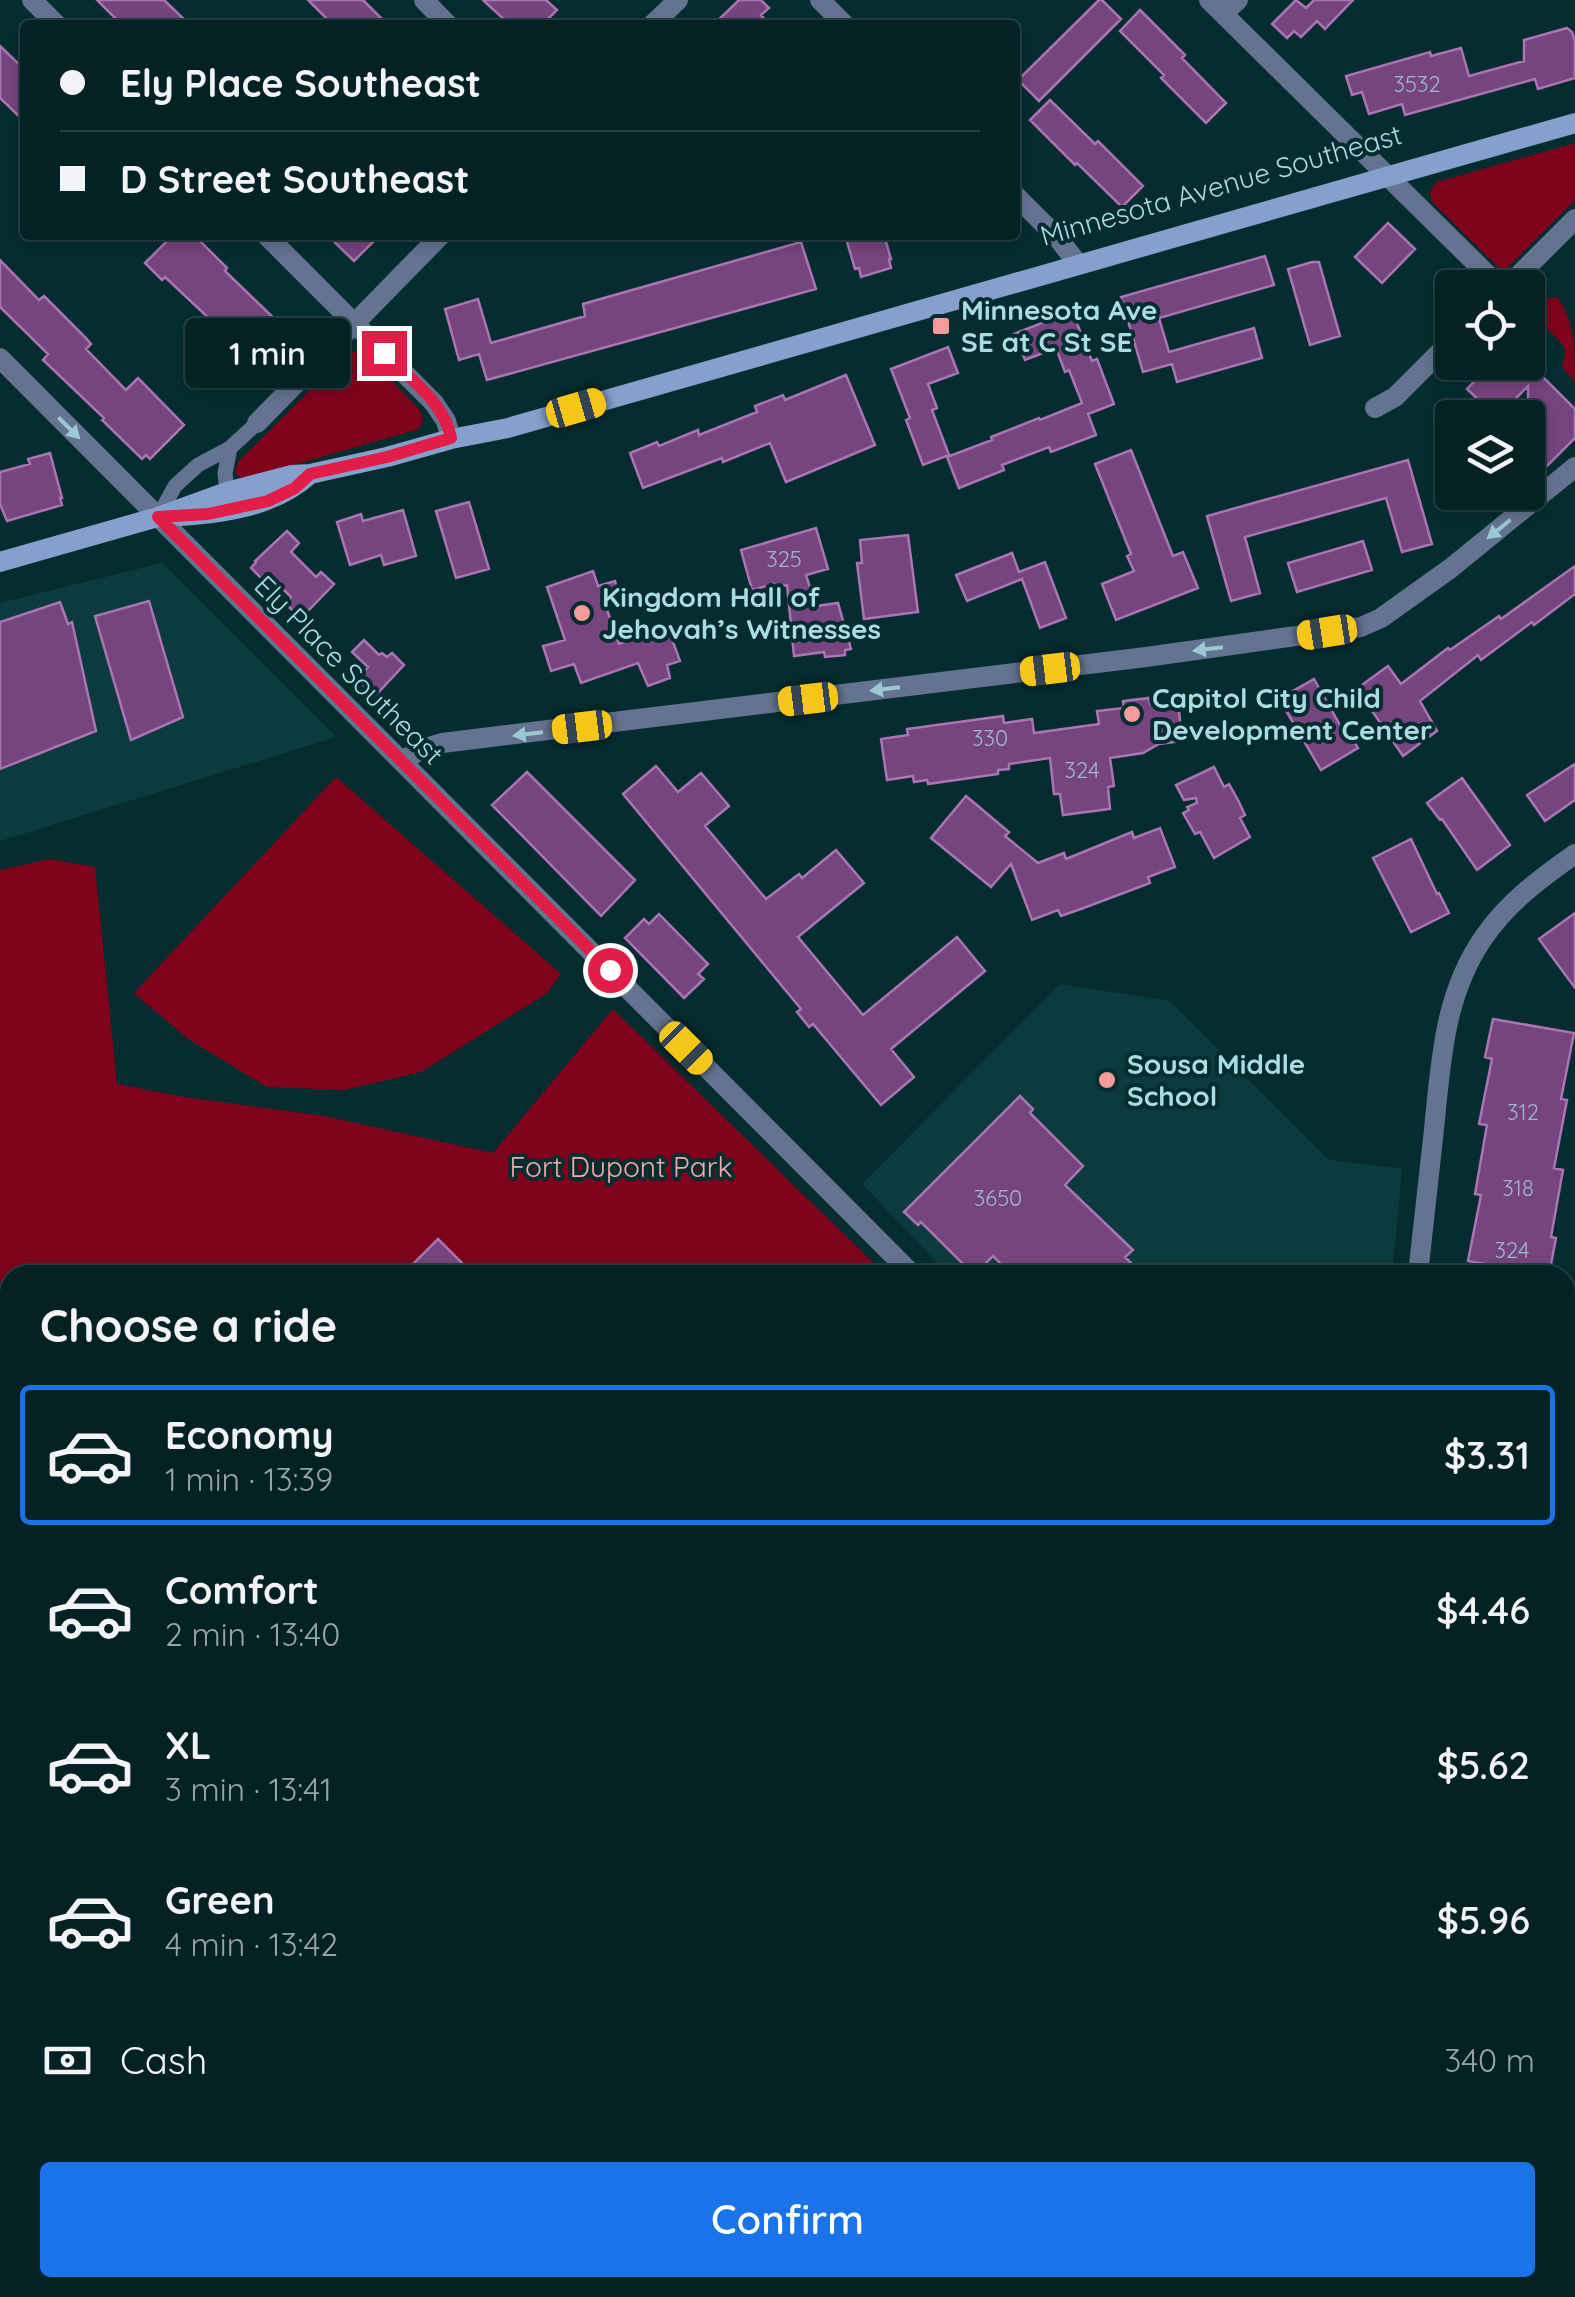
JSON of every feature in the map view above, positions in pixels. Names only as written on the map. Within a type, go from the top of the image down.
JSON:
[{"type":"main road","name":"Minnesota Avenue Southeast","points":[[1382,172],[1466,141],[1575,112]]},
{"type":"main road","name":"Minnesota Avenue Southeast","points":[[0,562],[158,517],[227,492],[508,428],[1074,260],[1382,172],[1575,123]]},
{"type":"main road","name":"Minnesota Avenue Southeast","points":[[158,517],[208,514],[268,501],[295,488],[310,474]]},
{"type":"street","points":[[32,0],[52,20]]},
{"type":"street","points":[[424,0],[443,20]]},
{"type":"street","points":[[657,20],[678,0]]},
{"type":"street","points":[[820,0],[840,20]]},
{"type":"street","points":[[1223,5],[1382,172],[1485,270]]},
{"type":"street","points":[[1020,200],[1058,237],[1074,260]]},
{"type":"street","points":[[1523,270],[1575,219]]},
{"type":"street","points":[[271,240],[438,408],[451,438]]},
{"type":"street","points":[[158,517],[175,486],[257,424],[436,240]]},
{"type":"street","points":[[1375,408],[1395,397],[1435,357]]},
{"type":"street","name":"Ely Place Southeast","points":[[0,358],[903,1265]]},
{"type":"street","points":[[227,492],[225,474],[230,448]]},
{"type":"street","points":[[401,761],[442,744],[1361,627],[1381,618],[1450,568],[1575,468]]},
{"type":"street","points":[[1419,1265],[1443,1042],[1457,988],[1500,915],[1575,854]]},
{"type":"shaded area","points":[[162,563],[336,737],[0,841],[0,603]]},
{"type":"shaded area","name":"Sousa Middle School","points":[[1060,984],[1170,1001],[1329,1160],[1402,1169],[1393,1265],[939,1265],[862,1184]]},
{"type":"green space","points":[[1575,143],[1575,200],[1506,269],[1499,268],[1432,202],[1430,192],[1437,182]]},
{"type":"green space","points":[[1557,297],[1571,326],[1575,382],[1562,367],[1564,346],[1545,327],[1545,299]]},
{"type":"green space","points":[[346,354],[365,354],[420,410],[423,420],[419,429],[256,476],[239,477],[235,472],[238,462]]},
{"type":"green space","points":[[336,777],[561,974],[546,994],[421,1072],[344,1090],[267,1087],[188,1039],[134,993]]},
{"type":"green space","name":"Fort Dupont Park","points":[[50,859],[95,867],[117,1084],[324,1116],[493,1153],[613,1009],[876,1265],[0,1265],[0,870]]},
{"type":"building","points":[[97,0],[164,0],[185,20],[117,20]]},
{"type":"building","points":[[308,0],[363,0],[383,20],[328,20]]},
{"type":"building","points":[[483,0],[546,0],[557,10],[547,20],[505,20]]},
{"type":"building","points":[[739,0],[761,0],[769,8],[761,15],[766,20],[718,20]]},
{"type":"building","points":[[1099,0],[1121,19],[1039,101],[1020,78]]},
{"type":"building","points":[[1296,0],[1306,8],[1314,0],[1353,0],[1325,29],[1317,21],[1301,37],[1294,31],[1287,38],[1272,24]]},
{"type":"building","points":[[1140,10],[1226,103],[1206,123],[1120,31]]},
{"type":"building","points":[[1567,28],[1575,41],[1575,78],[1538,89],[1535,79],[1405,115],[1402,104],[1369,114],[1362,92],[1352,95],[1346,76],[1430,52],[1431,56],[1461,48],[1469,76],[1524,61],[1524,40]]},
{"type":"building","points":[[0,46],[20,65],[20,117],[0,98]]},
{"type":"building","points":[[1050,100],[1143,186],[1122,207],[1030,120]]},
{"type":"building","points":[[1388,223],[1415,249],[1382,283],[1355,257]]},
{"type":"building","points":[[168,240],[199,240],[281,325],[234,372],[201,336],[214,323],[145,263]]},
{"type":"building","points":[[332,240],[375,240],[354,261]]},
{"type":"building","points":[[846,240],[885,240],[891,268],[861,277],[859,268],[855,269]]},
{"type":"building","points":[[801,242],[816,289],[487,380],[479,354],[459,360],[445,309],[478,299],[491,343],[585,316],[583,304]]},
{"type":"building","points":[[1265,256],[1274,285],[1159,318],[1169,352],[1254,328],[1262,358],[1177,382],[1172,364],[1143,372],[1121,297]]},
{"type":"building","points":[[0,260],[39,300],[44,296],[85,337],[91,344],[86,349],[126,390],[138,378],[184,425],[150,459],[146,455],[142,459],[102,420],[43,360],[48,354],[0,307]]},
{"type":"building","points":[[1319,262],[1340,336],[1310,345],[1288,269]]},
{"type":"building","points":[[1072,311],[1092,361],[1097,359],[1114,404],[1088,414],[1096,435],[1002,465],[1004,470],[959,488],[947,457],[1082,403],[1056,348],[1025,360],[1014,334]]},
{"type":"building","points":[[948,347],[958,373],[928,384],[937,408],[932,410],[949,455],[923,465],[891,369]]},
{"type":"building","points":[[846,375],[875,445],[786,482],[770,443],[643,488],[630,453],[698,430],[699,435],[757,412],[755,406],[783,395],[785,400]]},
{"type":"building","points":[[1545,379],[1575,409],[1575,438],[1546,467],[1545,400],[1528,400],[1528,386],[1514,400],[1478,400],[1467,389],[1476,380]]},
{"type":"building","points":[[1131,450],[1173,556],[1183,552],[1198,588],[1116,620],[1102,584],[1134,571],[1127,556],[1131,554],[1095,464]]},
{"type":"building","points":[[50,453],[62,505],[7,521],[0,504],[0,472],[30,464],[28,459]]},
{"type":"building","points":[[1408,460],[1432,544],[1402,552],[1386,498],[1245,537],[1260,593],[1231,601],[1207,516]]},
{"type":"building","points":[[469,502],[489,569],[456,578],[436,511]]},
{"type":"building","points":[[403,510],[416,556],[384,565],[381,555],[350,565],[337,522],[361,514],[363,521]]},
{"type":"building","points":[[816,528],[828,569],[806,575],[816,606],[838,603],[851,649],[845,650],[845,655],[825,657],[824,652],[794,656],[787,585],[752,590],[741,550]]},
{"type":"building","points":[[287,531],[299,543],[291,552],[316,577],[321,572],[334,584],[305,614],[298,616],[286,604],[291,597],[269,575],[263,580],[251,568]]},
{"type":"building","points":[[908,535],[918,612],[864,619],[857,563],[862,563],[860,540]]},
{"type":"building","points":[[1363,541],[1372,570],[1297,592],[1288,563]]},
{"type":"building","points":[[1012,553],[1019,572],[1045,562],[1066,618],[1040,628],[1022,579],[967,601],[956,575]]},
{"type":"building","points":[[1575,566],[1575,594],[1481,660],[1478,655],[1420,701],[1437,731],[1403,756],[1355,690],[1388,666],[1401,684],[1448,648],[1499,616],[1501,619]]},
{"type":"building","name":"Kingdom Hall of Jehovah’s Witnesses","points":[[593,571],[598,586],[615,581],[619,597],[604,601],[619,644],[667,626],[680,661],[667,665],[670,678],[648,686],[638,663],[581,683],[574,664],[551,671],[543,646],[565,640],[547,587]]},
{"type":"building","points":[[149,601],[183,717],[131,740],[95,616]]},
{"type":"building","points":[[60,602],[68,624],[72,622],[96,731],[0,769],[0,622]]},
{"type":"building","points":[[364,640],[379,655],[387,657],[392,653],[404,665],[375,696],[357,679],[368,667],[352,652]]},
{"type":"building","points":[[1314,679],[1344,732],[1347,730],[1358,748],[1321,770],[1279,699]]},
{"type":"building","points":[[1149,698],[1150,704],[1178,701],[1182,741],[1110,758],[1114,786],[1108,787],[1110,809],[1063,815],[1060,794],[1054,794],[1050,758],[1009,764],[1009,769],[998,770],[998,774],[928,784],[927,780],[914,782],[913,776],[887,780],[881,739],[908,735],[907,729],[1003,716],[1004,723],[1032,719],[1034,733],[1099,724],[1097,711],[1124,708],[1123,701]]},
{"type":"building","points":[[1575,764],[1575,800],[1545,821],[1527,795]]},
{"type":"building","points":[[656,766],[678,792],[701,773],[729,806],[705,826],[766,899],[799,874],[802,878],[836,850],[864,883],[798,937],[863,1015],[957,937],[985,971],[891,1049],[914,1077],[881,1105],[813,1024],[809,1027],[797,1012],[801,1009],[623,794]]},
{"type":"building","points":[[1214,767],[1224,787],[1229,784],[1239,802],[1245,815],[1240,818],[1250,837],[1214,858],[1200,832],[1195,834],[1183,813],[1197,803],[1196,798],[1184,800],[1176,785]]},
{"type":"building","points":[[527,772],[635,880],[601,916],[492,805]]},
{"type":"building","points":[[1462,778],[1510,845],[1477,870],[1427,803]]},
{"type":"building","points":[[966,796],[1038,863],[1064,853],[1066,859],[1132,832],[1134,838],[1160,828],[1175,867],[1148,877],[1150,883],[1081,909],[1061,916],[1058,910],[1032,920],[1011,864],[991,887],[931,838]]},
{"type":"building","points":[[1411,839],[1449,913],[1411,932],[1373,858]]},
{"type":"building","points":[[1575,913],[1575,988],[1539,939]]},
{"type":"building","points":[[659,914],[708,964],[698,974],[704,979],[684,998],[625,938],[644,919],[649,924]]},
{"type":"building","points":[[1493,1019],[1574,1033],[1561,1099],[1567,1100],[1554,1168],[1563,1170],[1551,1237],[1556,1238],[1551,1265],[1468,1261],[1481,1195],[1475,1194],[1487,1125],[1479,1124],[1492,1059],[1485,1057]]},
{"type":"building","points":[[1020,1096],[1033,1109],[1030,1113],[1083,1166],[1065,1185],[1133,1250],[1125,1257],[1133,1265],[1002,1265],[993,1256],[984,1265],[964,1265],[921,1222],[918,1225],[904,1212]]},
{"type":"building","points":[[438,1239],[464,1265],[412,1265]]},
{"type":"place","name":"Minnesota Ave SE at C St SE","points":[[941,326]]},
{"type":"place","name":"Kingdom Hall of Jehovah’s Witnesses","points":[[582,613]]},
{"type":"place","name":"Capitol City Child Development Center","points":[[1132,714]]},
{"type":"place","name":"Sousa Middle School","points":[[1107,1080]]},
{"type":"route","points":[[384,353],[438,408],[451,438],[310,474],[295,488],[268,501],[208,514],[158,517],[610,970]]}]
